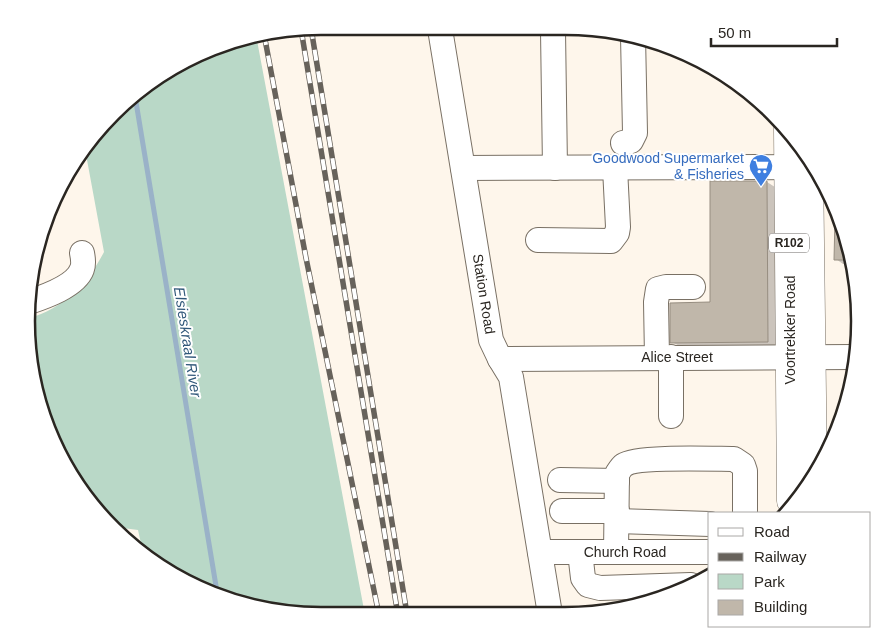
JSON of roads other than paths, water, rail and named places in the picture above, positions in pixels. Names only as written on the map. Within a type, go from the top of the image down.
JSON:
[{"type":"main road","name":"Voortrekker Road","points":[[791,496],[800,357],[804,166]]},
{"type":"main road","name":"Voortrekker Road","points":[[800,357],[812,465]]},
{"type":"street","name":"Station Road","points":[[441,35],[491,340],[511,377],[549,607]]},
{"type":"street","points":[[553,35],[555,168]]},
{"type":"street","points":[[623,143],[630,141],[635,133],[633,43]]},
{"type":"street","points":[[463,168],[804,166]]},
{"type":"street","points":[[538,240],[611,241],[617,233],[618,227],[614,168]]},
{"type":"street","points":[[36,299],[58,290],[77,277],[83,268],[82,253]]},
{"type":"street","points":[[671,416],[656,302],[658,289],[693,287]]},
{"type":"street","name":"Alice Street","points":[[500,359],[849,357]]},
{"type":"street","points":[[616,552],[617,480],[620,469],[624,464],[636,461],[734,459],[743,466],[745,471],[744,512]]},
{"type":"street","points":[[560,480],[617,480]]},
{"type":"street","points":[[562,511],[708,524]]},
{"type":"street","name":"Church Road","points":[[540,552],[708,552]]},
{"type":"street","points":[[580,552],[584,578],[588,585],[600,588],[673,586]]},
{"type":"waterway","name":"Elsieskraal River","points":[[136,103],[216,587]]},
{"type":"railway","points":[[312,35],[406,607]]},
{"type":"railway","points":[[302,36],[397,607]]},
{"type":"railway","points":[[265,40],[306,258],[377,607]]},
{"type":"place","name":"Goodwood Supermarket & Fisheries","points":[[761,187]]}]
